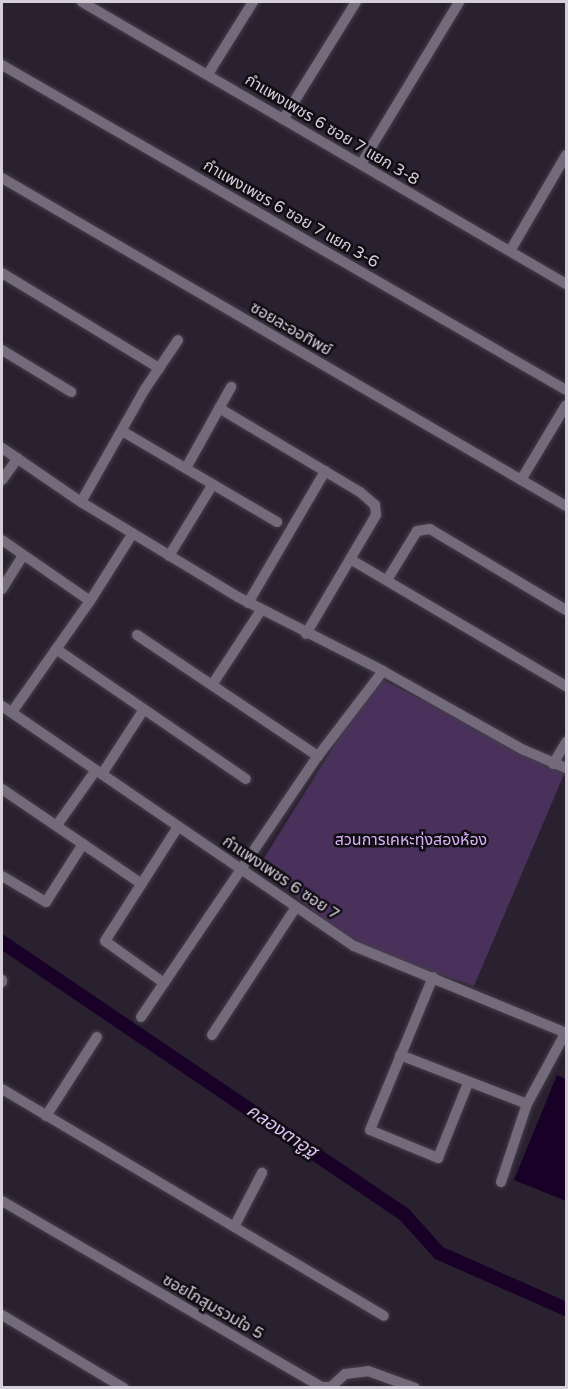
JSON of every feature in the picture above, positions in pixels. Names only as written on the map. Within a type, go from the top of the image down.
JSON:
[{"type":"street","name":"กำแพงเพชร 6 ซอย 7 แยก 3-8","points":[[82,2],[567,284]]},
{"type":"street","points":[[208,74],[254,2]]},
{"type":"street","points":[[284,118],[356,2]]},
{"type":"street","points":[[361,165],[459,2]]},
{"type":"street","name":"กำแพงเพชร 6 ซอย 7 แยก 3-6","points":[[2,64],[567,390]]},
{"type":"street","points":[[510,251],[567,155]]},
{"type":"street","name":"ซอยละออทิพย์","points":[[2,178],[567,506]]},
{"type":"street","points":[[2,273],[159,369]]},
{"type":"street","points":[[81,502],[178,340]]},
{"type":"street","points":[[2,350],[71,392]]},
{"type":"street","points":[[186,468],[231,387]]},
{"type":"street","points":[[521,480],[567,405]]},
{"type":"street","points":[[219,408],[360,492],[369,499],[376,510],[350,560],[306,634]]},
{"type":"street","points":[[122,431],[277,522]]},
{"type":"street","points":[[2,448],[81,502],[248,603],[383,671],[553,764],[567,768]]},
{"type":"street","points":[[2,480],[18,458]]},
{"type":"street","points":[[248,603],[325,471]]},
{"type":"street","points":[[169,556],[213,484]]},
{"type":"street","points":[[387,580],[417,531],[430,530],[567,610]]},
{"type":"street","points":[[12,712],[90,601],[133,533]]},
{"type":"street","points":[[2,540],[90,601]]},
{"type":"street","points":[[2,589],[23,556]]},
{"type":"street","points":[[350,560],[567,686]]},
{"type":"street","points":[[212,685],[261,610]]},
{"type":"street","points":[[137,634],[318,756]]},
{"type":"street","points":[[56,648],[246,779]]},
{"type":"street","points":[[141,1017],[243,870],[318,756],[383,671]]},
{"type":"street","name":"กำแพงเพชร 6 ซอย 7","points":[[2,706],[354,946],[566,1032]]},
{"type":"street","points":[[57,825],[144,709]]},
{"type":"street","points":[[553,764],[567,742]]},
{"type":"street","points":[[2,789],[142,884]]},
{"type":"street","points":[[164,983],[105,941],[178,827]]},
{"type":"street","points":[[2,876],[46,902],[83,844]]},
{"type":"street","points":[[212,1035],[296,907]]},
{"type":"street","points":[[433,977],[370,1126],[371,1132],[438,1158],[468,1083]]},
{"type":"street","points":[[554,1028],[567,1025]]},
{"type":"street","points":[[501,1182],[527,1104],[566,1032]]},
{"type":"street","points":[[46,1116],[97,1037]]},
{"type":"street","points":[[400,1055],[527,1104]]},
{"type":"street","points":[[2,1089],[235,1225],[384,1316]]},
{"type":"street","points":[[235,1225],[262,1173]]},
{"type":"street","name":"ซอยโกสุมรวมใจ 5","points":[[2,1201],[321,1387],[331,1386],[345,1374],[368,1371],[415,1388]]},
{"type":"street","points":[[2,1315],[124,1388]]},
{"type":"green space","name":"สวนการเคหะทุ่งสองห้อง","points":[[377,677],[565,772],[474,986],[354,945],[259,866]]},
{"type":"shaded area","points":[[557,1075],[566,1079],[566,1201],[514,1180]]},
{"type":"waterway","name":"คลองตาอูฐ","points":[[2,942],[403,1213],[439,1253],[566,1309]]}]
